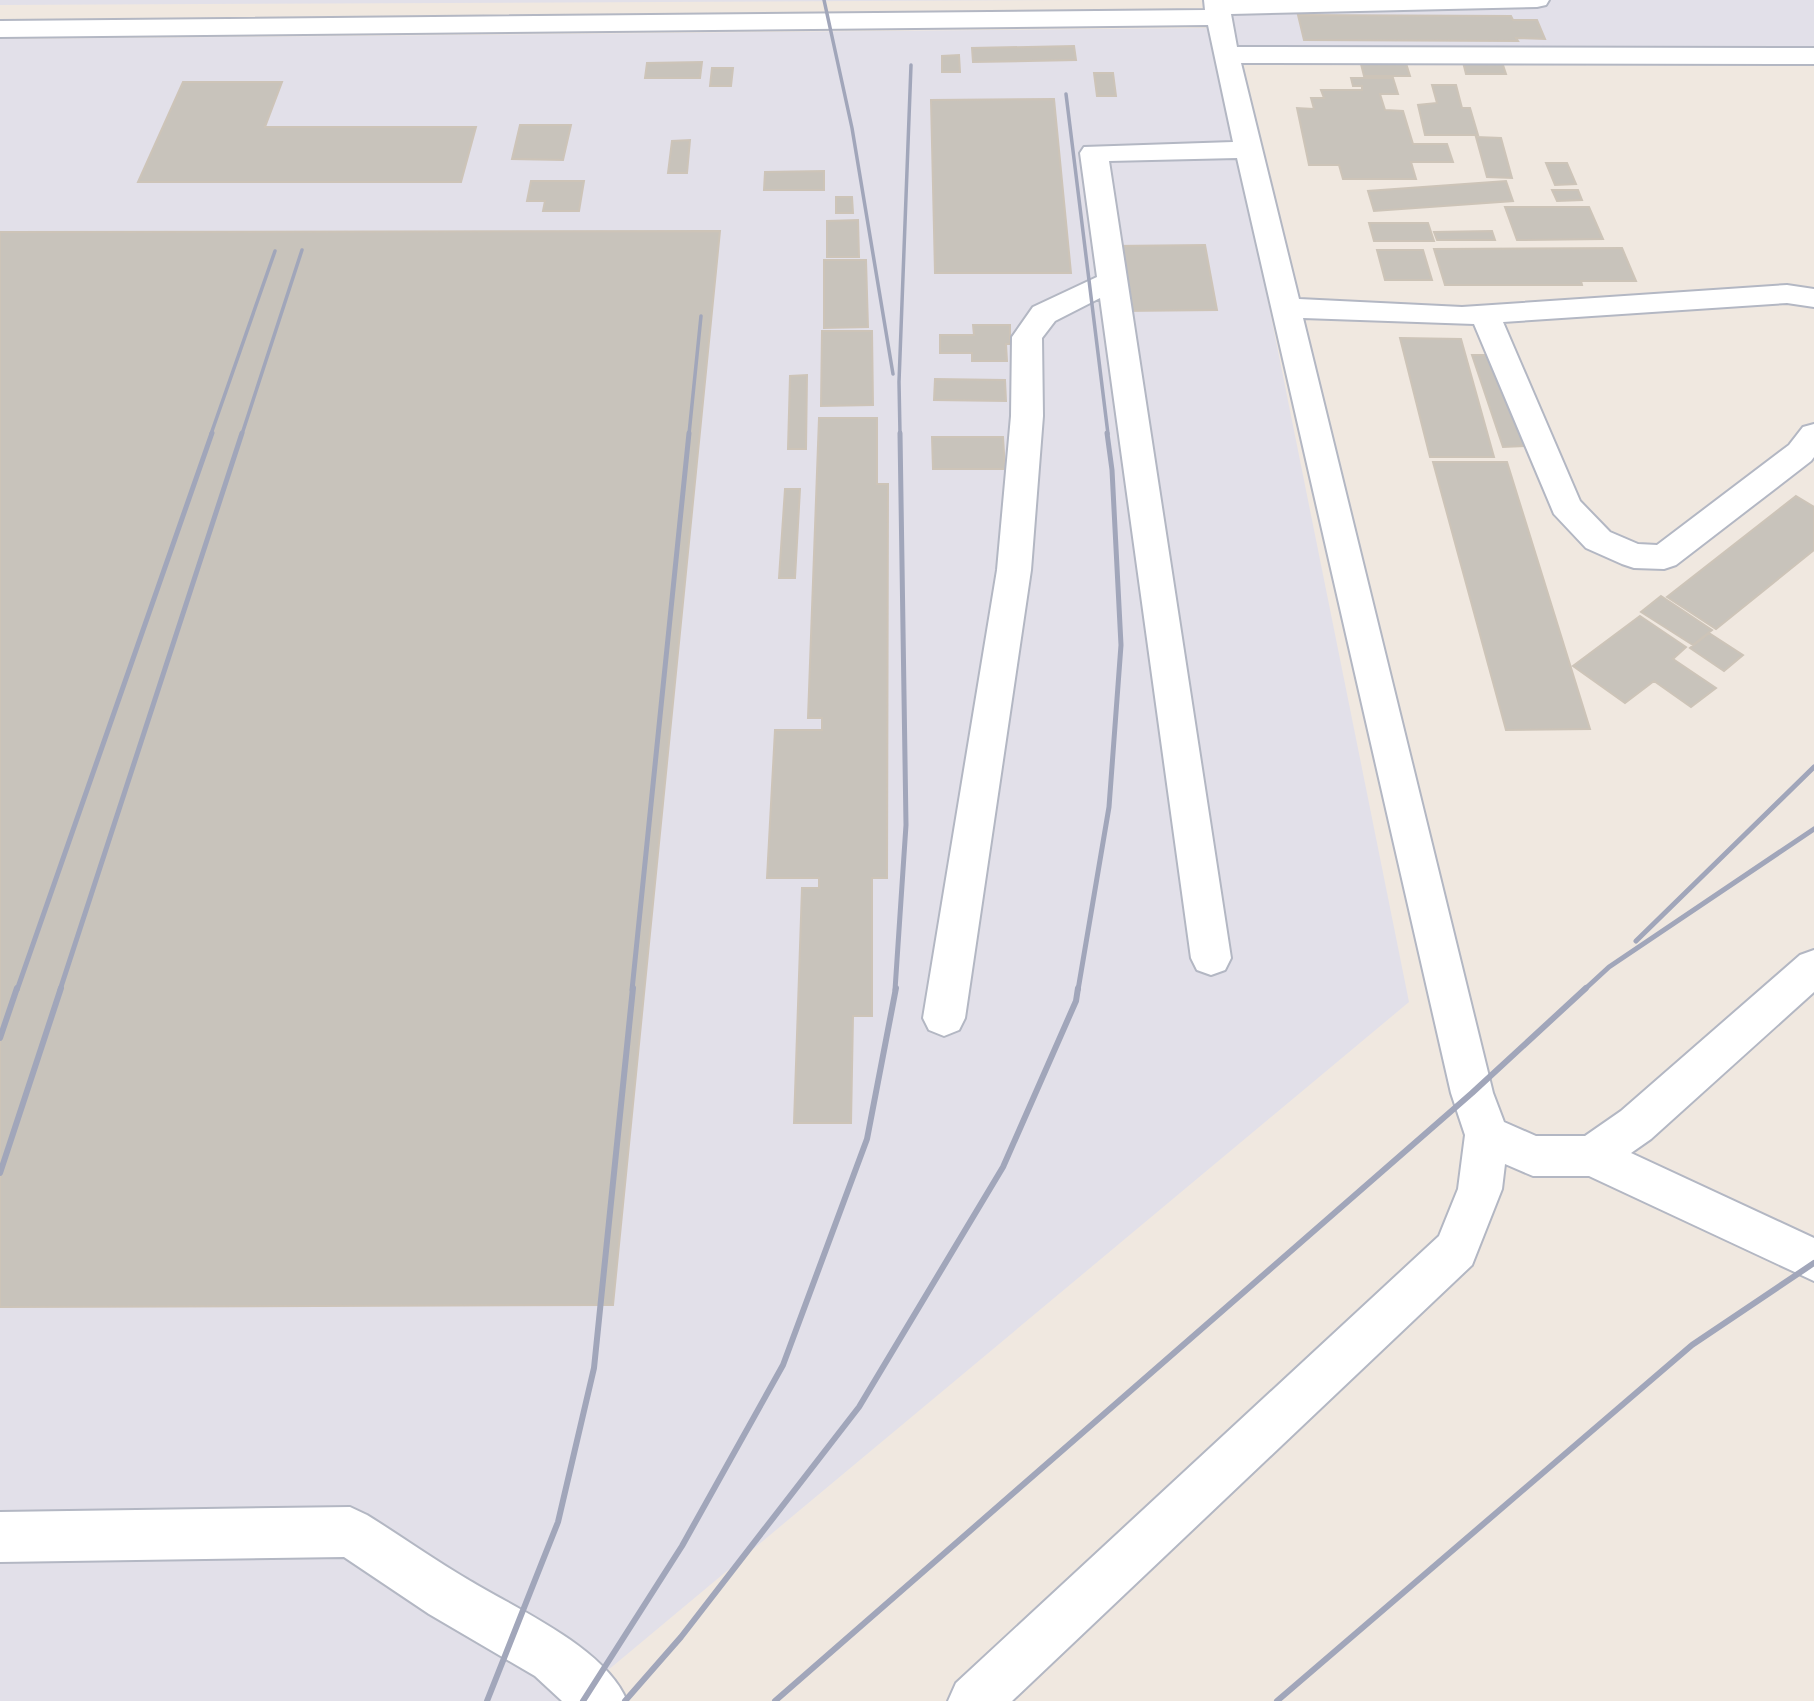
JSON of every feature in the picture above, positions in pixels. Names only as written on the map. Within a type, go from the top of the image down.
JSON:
[{"type":"street","points":[[360,25],[371,0]]},
{"type":"street","points":[[0,29],[1220,20],[1537,0]]},
{"type":"street","points":[[1220,20],[1814,56]]},
{"type":"street","points":[[974,1701],[1457,1250],[1480,1189],[1487,1135],[1469,1080],[1248,150],[1220,20]]},
{"type":"street","points":[[1211,958],[1094,153],[1248,150]]},
{"type":"street","points":[[944,1018],[1014,570],[1027,416],[1027,337],[1044,314],[1113,281]]},
{"type":"street","points":[[1286,308],[1485,315],[1787,294],[1814,298]]},
{"type":"street","points":[[1485,315],[1566,506],[1598,540],[1634,556],[1664,557],[1800,453],[1814,434]]},
{"type":"street","points":[[1592,1156],[1636,1125],[1814,967]]},
{"type":"street","points":[[1487,1135],[1533,1156],[1592,1156],[1814,1260]]},
{"type":"street","points":[[0,1536],[350,1532],[447,1596],[553,1658],[601,1701]]},
{"type":"shaded area","points":[[0,0],[1090,0],[0,5]]},
{"type":"shaded area","points":[[1227,0],[1814,0],[1814,55],[1237,52]]},
{"type":"shaded area","points":[[1213,28],[1409,1002],[571,1701],[0,1701],[0,39]]},
{"type":"building","points":[[1298,15],[1511,16],[1513,20],[1537,20],[1545,39],[1304,40]]},
{"type":"building","points":[[1074,46],[1076,60],[973,62],[972,48]]},
{"type":"building","points":[[959,55],[960,72],[942,72],[942,56]]},
{"type":"building","points":[[1360,60],[1405,60],[1410,76],[1364,76]]},
{"type":"building","points":[[702,62],[700,78],[645,78],[647,63]]},
{"type":"building","points":[[1463,62],[1502,62],[1506,74],[1466,74]]},
{"type":"building","points":[[712,68],[733,68],[731,86],[710,86]]},
{"type":"building","points":[[1094,73],[1113,73],[1116,96],[1097,96]]},
{"type":"building","points":[[1351,78],[1393,78],[1398,94],[1380,94],[1385,110],[1403,111],[1413,144],[1447,144],[1453,162],[1411,162],[1416,179],[1343,179],[1339,165],[1309,165],[1297,108],[1314,109],[1311,98],[1324,98],[1321,90],[1362,90],[1362,86],[1353,86]]},
{"type":"building","points":[[183,82],[282,82],[265,127],[476,127],[461,182],[138,182]]},
{"type":"building","points":[[1432,85],[1456,85],[1462,108],[1470,108],[1478,135],[1425,135],[1418,105],[1437,103]]},
{"type":"building","points":[[1054,99],[1071,273],[935,273],[931,100]]},
{"type":"building","points":[[520,125],[571,125],[563,160],[512,159]]},
{"type":"building","points":[[1476,137],[1501,138],[1512,178],[1487,177]]},
{"type":"building","points":[[690,140],[687,173],[668,173],[672,141]]},
{"type":"building","points":[[1546,163],[1567,163],[1576,184],[1555,185]]},
{"type":"building","points":[[824,171],[824,190],[764,190],[765,172]]},
{"type":"building","points":[[531,181],[584,181],[579,211],[543,211],[545,201],[527,201]]},
{"type":"building","points":[[1506,181],[1513,201],[1374,211],[1368,191]]},
{"type":"building","points":[[1552,190],[1578,190],[1582,200],[1557,201]]},
{"type":"building","points":[[836,197],[852,197],[853,213],[836,213]]},
{"type":"building","points":[[1505,207],[1589,207],[1603,239],[1517,240]]},
{"type":"building","points":[[858,220],[859,257],[827,257],[827,221]]},
{"type":"building","points":[[1369,223],[1428,223],[1434,241],[1374,241]]},
{"type":"building","points":[[720,231],[613,1305],[0,1307],[0,232]]},
{"type":"building","points":[[1492,231],[1495,240],[1437,240],[1434,232]]},
{"type":"building","points":[[1205,245],[1217,310],[1122,311],[1113,246]]},
{"type":"building","points":[[1622,248],[1636,281],[1581,281],[1582,285],[1445,285],[1434,249]]},
{"type":"building","points":[[1377,250],[1423,250],[1432,280],[1385,280]]},
{"type":"building","points":[[824,260],[866,260],[868,327],[824,328]]},
{"type":"building","points":[[973,325],[1010,325],[1010,344],[1006,344],[1007,361],[972,361],[972,353],[940,353],[940,335],[974,335]]},
{"type":"building","points":[[822,331],[872,331],[873,405],[821,406]]},
{"type":"building","points":[[1400,338],[1461,339],[1494,457],[1430,457]]},
{"type":"building","points":[[1472,355],[1493,355],[1524,446],[1503,447]]},
{"type":"building","points":[[807,375],[806,449],[788,449],[790,376]]},
{"type":"building","points":[[935,379],[1005,380],[1006,401],[934,400]]},
{"type":"building","points":[[819,418],[877,418],[877,484],[888,484],[887,878],[872,878],[872,1016],[853,1016],[851,1123],[794,1123],[802,888],[819,888],[819,878],[767,878],[775,730],[822,730],[822,718],[808,718]]},
{"type":"building","points":[[932,437],[1003,437],[1005,469],[933,469]]},
{"type":"building","points":[[1433,462],[1507,462],[1590,729],[1506,730]]},
{"type":"building","points":[[785,489],[800,489],[795,578],[779,578]]},
{"type":"building","points":[[1796,496],[1814,507],[1814,550],[1716,629],[1667,597]]},
{"type":"building","points":[[1661,596],[1712,630],[1693,645],[1641,612]]},
{"type":"building","points":[[1640,616],[1686,647],[1673,659],[1716,688],[1691,707],[1654,681],[1625,703],[1573,666]]},
{"type":"building","points":[[1709,633],[1743,655],[1724,671],[1690,648]]},
{"type":"railway","points":[[824,0],[852,128],[893,374]]},
{"type":"railway","points":[[900,434],[899,382],[911,65]]},
{"type":"railway","points":[[1066,94],[1108,434]]},
{"type":"railway","points":[[242,434],[302,250]]},
{"type":"railway","points":[[211,434],[275,251]]},
{"type":"railway","points":[[689,434],[701,316]]},
{"type":"railway","points":[[17,990],[212,433]]},
{"type":"railway","points":[[60,990],[242,433]]},
{"type":"railway","points":[[632,990],[689,433]]},
{"type":"railway","points":[[895,990],[906,825],[900,433]]},
{"type":"railway","points":[[1078,990],[1109,807],[1121,645],[1112,470],[1107,433]]},
{"type":"railway","points":[[1636,941],[1814,767]]},
{"type":"railway","points":[[1584,990],[1609,967],[1814,829]]},
{"type":"railway","points":[[0,1038],[17,988]]},
{"type":"railway","points":[[0,1173],[61,988]]},
{"type":"railway","points":[[487,1701],[558,1522],[594,1368],[633,988]]},
{"type":"railway","points":[[583,1701],[682,1546],[783,1365],[867,1139],[896,988]]},
{"type":"railway","points":[[625,1701],[681,1637],[859,1407],[1003,1167],[1076,1001],[1078,988]]},
{"type":"railway","points":[[775,1701],[1472,1093],[1586,988]]},
{"type":"railway","points":[[1277,1701],[1692,1345],[1814,1263]]}]
